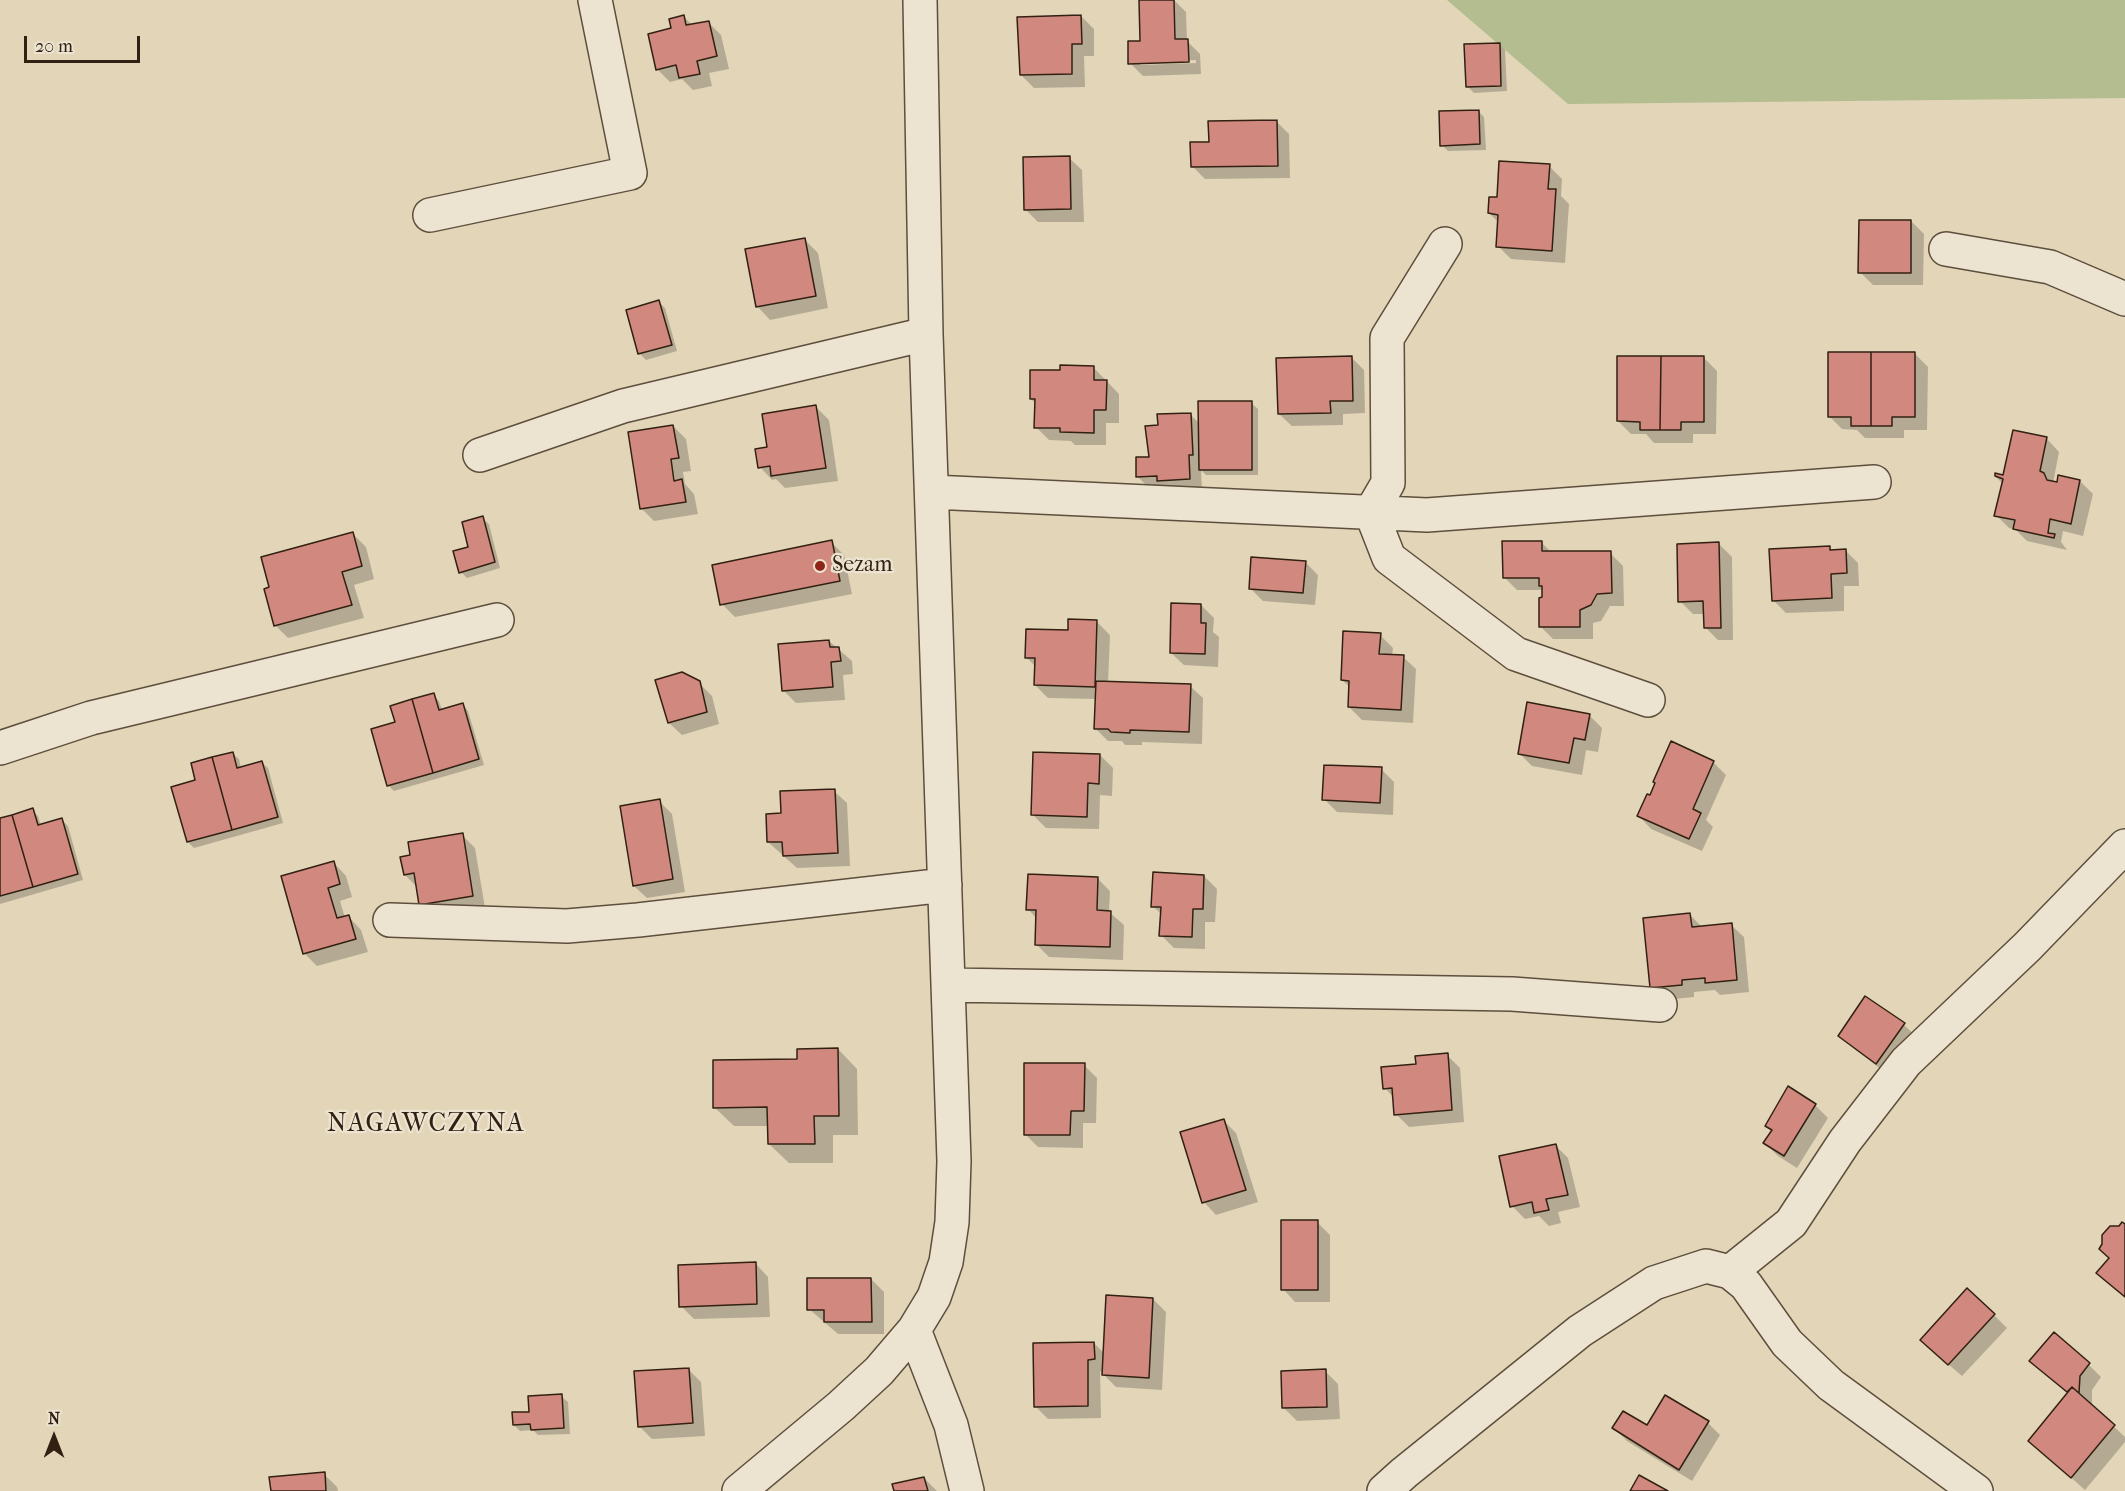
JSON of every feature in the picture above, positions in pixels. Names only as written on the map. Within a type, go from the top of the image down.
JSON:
[{"type":"street","points":[[430,215],[630,173],[595,0]]},
{"type":"street","points":[[739,1491],[841,1406],[879,1371],[914,1330],[934,1297],[946,1262],[952,1222],[954,1161],[926,334],[921,0]]},
{"type":"street","points":[[1371,512],[1388,483],[1387,338],[1445,244]]},
{"type":"street","points":[[1946,249],[2050,267],[2125,299]]},
{"type":"street","points":[[480,455],[623,406],[926,334]]},
{"type":"street","points":[[932,492],[1427,515],[1874,483]]},
{"type":"street","points":[[1371,512],[1389,558],[1516,654],[1648,700]]},
{"type":"street","points":[[0,748],[92,718],[497,620]]},
{"type":"street","points":[[1730,1272],[1791,1223],[1845,1141],[1906,1062],[2027,947],[2125,846]]},
{"type":"street","points":[[390,920],[567,926],[945,885]]},
{"type":"street","points":[[948,985],[1512,994],[1660,1005]]},
{"type":"street","points":[[1384,1491],[1580,1331],[1654,1283],[1706,1266],[1730,1272],[1746,1286],[1787,1343],[1831,1385],[1976,1491]]},
{"type":"street","points":[[914,1330],[951,1425],[967,1491]]},
{"type":"green space","points":[[1447,0],[2125,0],[2125,98],[1568,104]]},
{"type":"building","points":[[1139,0],[1174,0],[1175,39],[1188,39],[1189,62],[1128,64],[1128,41],[1140,41]]},
{"type":"building","points":[[684,15],[686,25],[709,21],[717,56],[697,61],[700,74],[679,78],[676,65],[656,70],[648,34],[671,28],[669,19]]},
{"type":"building","points":[[1081,15],[1082,44],[1072,44],[1072,74],[1020,75],[1017,17]]},
{"type":"building","points":[[1500,43],[1501,86],[1466,87],[1464,44]]},
{"type":"building","points":[[1479,110],[1480,144],[1440,146],[1439,111]]},
{"type":"building","points":[[1277,120],[1278,166],[1191,167],[1190,142],[1209,142],[1208,121]]},
{"type":"building","points":[[1070,156],[1071,209],[1024,210],[1023,157]]},
{"type":"building","points":[[1499,161],[1550,164],[1548,189],[1556,189],[1552,251],[1496,247],[1498,215],[1488,213],[1489,197],[1497,197]]},
{"type":"building","points":[[1859,220],[1911,220],[1911,273],[1858,273]]},
{"type":"building","points":[[805,238],[816,296],[756,307],[745,249]]},
{"type":"building","points":[[659,300],[672,345],[638,354],[626,310]]},
{"type":"building","points":[[1828,352],[1871,352],[1871,426],[1851,426],[1851,417],[1828,417]]},
{"type":"building","points":[[1871,352],[1915,352],[1915,417],[1892,417],[1892,426],[1871,426]]},
{"type":"building","points":[[1352,356],[1353,401],[1330,401],[1331,413],[1278,414],[1276,358]]},
{"type":"building","points":[[1617,356],[1661,356],[1660,430],[1640,430],[1640,422],[1617,421]]},
{"type":"building","points":[[1661,356],[1704,356],[1704,422],[1681,422],[1681,430],[1660,430]]},
{"type":"building","points":[[1060,365],[1094,366],[1094,380],[1107,380],[1106,410],[1094,410],[1094,433],[1060,432],[1060,428],[1034,428],[1035,399],[1030,399],[1030,370],[1060,370]]},
{"type":"building","points":[[1198,401],[1252,401],[1252,470],[1199,470]]},
{"type":"building","points":[[816,405],[826,468],[771,476],[770,466],[758,468],[755,449],[767,447],[762,414]]},
{"type":"building","points":[[1191,413],[1193,455],[1189,455],[1190,479],[1157,481],[1157,476],[1136,477],[1136,457],[1149,457],[1145,426],[1158,425],[1157,414]]},
{"type":"building","points":[[673,425],[679,458],[671,459],[674,481],[682,479],[686,502],[640,509],[628,432]]},
{"type":"building","points":[[2013,430],[2047,437],[2040,471],[2044,473],[2047,480],[2057,482],[2058,475],[2080,480],[2071,524],[2050,519],[2048,533],[2055,534],[2054,538],[2013,529],[2015,520],[1994,516],[2003,479],[1995,476],[1995,473],[2003,475]]},
{"type":"building","points":[[483,516],[495,562],[459,573],[453,551],[468,547],[462,522]]},
{"type":"building","points":[[353,532],[362,566],[342,572],[352,605],[274,626],[264,589],[269,587],[261,557]]},
{"type":"building","points":[[832,540],[840,581],[720,605],[712,565]]},
{"type":"building","points":[[1502,541],[1542,541],[1542,551],[1611,551],[1612,593],[1597,594],[1591,605],[1580,610],[1580,627],[1539,627],[1539,598],[1542,597],[1542,586],[1539,586],[1539,578],[1503,578]]},
{"type":"building","points":[[1719,542],[1721,628],[1704,628],[1703,601],[1678,602],[1677,544]]},
{"type":"building","points":[[1830,546],[1830,550],[1846,549],[1847,573],[1831,574],[1832,598],[1772,601],[1769,549]]},
{"type":"building","points":[[1251,557],[1306,561],[1303,593],[1249,589]]},
{"type":"building","points":[[1171,603],[1201,604],[1201,623],[1206,623],[1205,654],[1170,653]]},
{"type":"building","points":[[1068,619],[1097,620],[1095,687],[1034,685],[1035,658],[1025,658],[1026,629],[1068,630]]},
{"type":"building","points":[[1343,631],[1381,633],[1379,654],[1404,655],[1401,710],[1348,707],[1349,681],[1341,680]]},
{"type":"building","points":[[829,640],[830,647],[839,647],[841,661],[831,662],[833,687],[782,691],[778,644]]},
{"type":"building","points":[[682,672],[700,681],[707,712],[668,723],[655,680]]},
{"type":"building","points":[[1096,681],[1191,684],[1189,732],[1130,730],[1130,733],[1094,729]]},
{"type":"building","points":[[434,693],[439,710],[463,703],[479,759],[433,773],[412,699]]},
{"type":"building","points":[[412,699],[433,773],[387,786],[371,729],[395,722],[390,706]]},
{"type":"building","points":[[1527,702],[1590,714],[1585,740],[1574,738],[1569,763],[1518,754]]},
{"type":"building","points":[[1671,741],[1714,761],[1693,809],[1701,813],[1689,839],[1637,816],[1647,794],[1650,795],[1655,783],[1653,782]]},
{"type":"building","points":[[233,752],[237,768],[262,761],[278,817],[232,830],[212,757]]},
{"type":"building","points":[[1033,752],[1100,754],[1099,784],[1088,783],[1087,817],[1031,815]]},
{"type":"building","points":[[212,757],[232,830],[187,842],[171,787],[195,780],[191,763]]},
{"type":"building","points":[[1324,765],[1382,767],[1380,803],[1322,800]]},
{"type":"building","points":[[835,789],[838,853],[783,856],[782,842],[767,842],[766,814],[781,813],[780,791]]},
{"type":"building","points":[[660,799],[673,879],[633,886],[620,806]]},
{"type":"building","points":[[33,808],[38,825],[62,818],[78,874],[33,887],[12,815]]},
{"type":"building","points":[[12,815],[33,887],[0,896],[0,818]]},
{"type":"building","points":[[463,833],[473,896],[419,905],[414,873],[404,875],[400,857],[410,855],[408,842]]},
{"type":"building","points":[[334,861],[340,884],[328,888],[337,918],[349,915],[356,939],[303,954],[281,876]]},
{"type":"building","points":[[1153,872],[1204,875],[1203,909],[1193,909],[1192,937],[1159,936],[1161,907],[1151,907]]},
{"type":"building","points":[[1028,874],[1098,877],[1097,910],[1111,911],[1110,947],[1035,945],[1036,910],[1026,910]]},
{"type":"building","points":[[1690,913],[1692,927],[1732,923],[1737,980],[1705,983],[1705,978],[1682,980],[1682,985],[1650,988],[1643,918]]},
{"type":"building","points":[[1865,996],[1905,1023],[1876,1064],[1838,1036]]},
{"type":"building","points":[[838,1048],[839,1116],[814,1116],[815,1144],[768,1144],[767,1107],[713,1108],[713,1060],[797,1059],[797,1049]]},
{"type":"building","points":[[1448,1053],[1452,1110],[1394,1115],[1392,1088],[1383,1089],[1381,1067],[1416,1064],[1415,1056]]},
{"type":"building","points":[[1024,1063],[1085,1063],[1084,1111],[1071,1111],[1070,1135],[1024,1135]]},
{"type":"building","points":[[1788,1086],[1816,1104],[1784,1156],[1763,1143],[1772,1130],[1765,1126]]},
{"type":"building","points":[[1224,1119],[1246,1190],[1202,1203],[1180,1132]]},
{"type":"building","points":[[1556,1144],[1568,1195],[1546,1199],[1549,1210],[1534,1213],[1532,1202],[1510,1207],[1499,1156]]},
{"type":"building","points":[[1281,1220],[1318,1220],[1318,1290],[1281,1290]]},
{"type":"building","points":[[2122,1222],[2125,1224],[2125,1297],[2096,1273],[2109,1258],[2099,1249],[2102,1244],[2102,1235],[2110,1226],[2119,1226]]},
{"type":"building","points":[[756,1262],[757,1304],[679,1307],[678,1265]]},
{"type":"building","points":[[807,1278],[871,1278],[872,1322],[824,1322],[824,1310],[807,1310]]},
{"type":"building","points":[[1967,1288],[1995,1314],[1948,1365],[1920,1340]]},
{"type":"building","points":[[1106,1295],[1153,1298],[1149,1378],[1102,1375]]},
{"type":"building","points":[[2054,1332],[2090,1363],[2080,1376],[2079,1393],[2072,1387],[2067,1392],[2029,1361]]},
{"type":"building","points":[[1094,1342],[1095,1359],[1088,1360],[1088,1406],[1034,1407],[1033,1343]]},
{"type":"building","points":[[689,1368],[693,1423],[638,1427],[634,1371]]},
{"type":"building","points":[[1326,1369],[1327,1407],[1282,1408],[1281,1371]]},
{"type":"building","points":[[2072,1387],[2115,1425],[2071,1478],[2028,1441]]},
{"type":"building","points":[[562,1394],[564,1428],[531,1430],[530,1424],[513,1425],[512,1412],[529,1412],[528,1396]]},
{"type":"building","points":[[1665,1395],[1709,1421],[1679,1470],[1612,1428],[1623,1411],[1647,1425]]},
{"type":"building","points":[[325,1472],[326,1491],[271,1491],[269,1477]]},
{"type":"building","points":[[1639,1475],[1668,1491],[1630,1491]]},
{"type":"building","points":[[924,1477],[928,1491],[894,1491],[892,1484]]},
{"type":"place","name":"Sezam","points":[[820,566]]},
{"type":"district","name":"NAGAWCZYNA","points":[[426,1125]]}]
